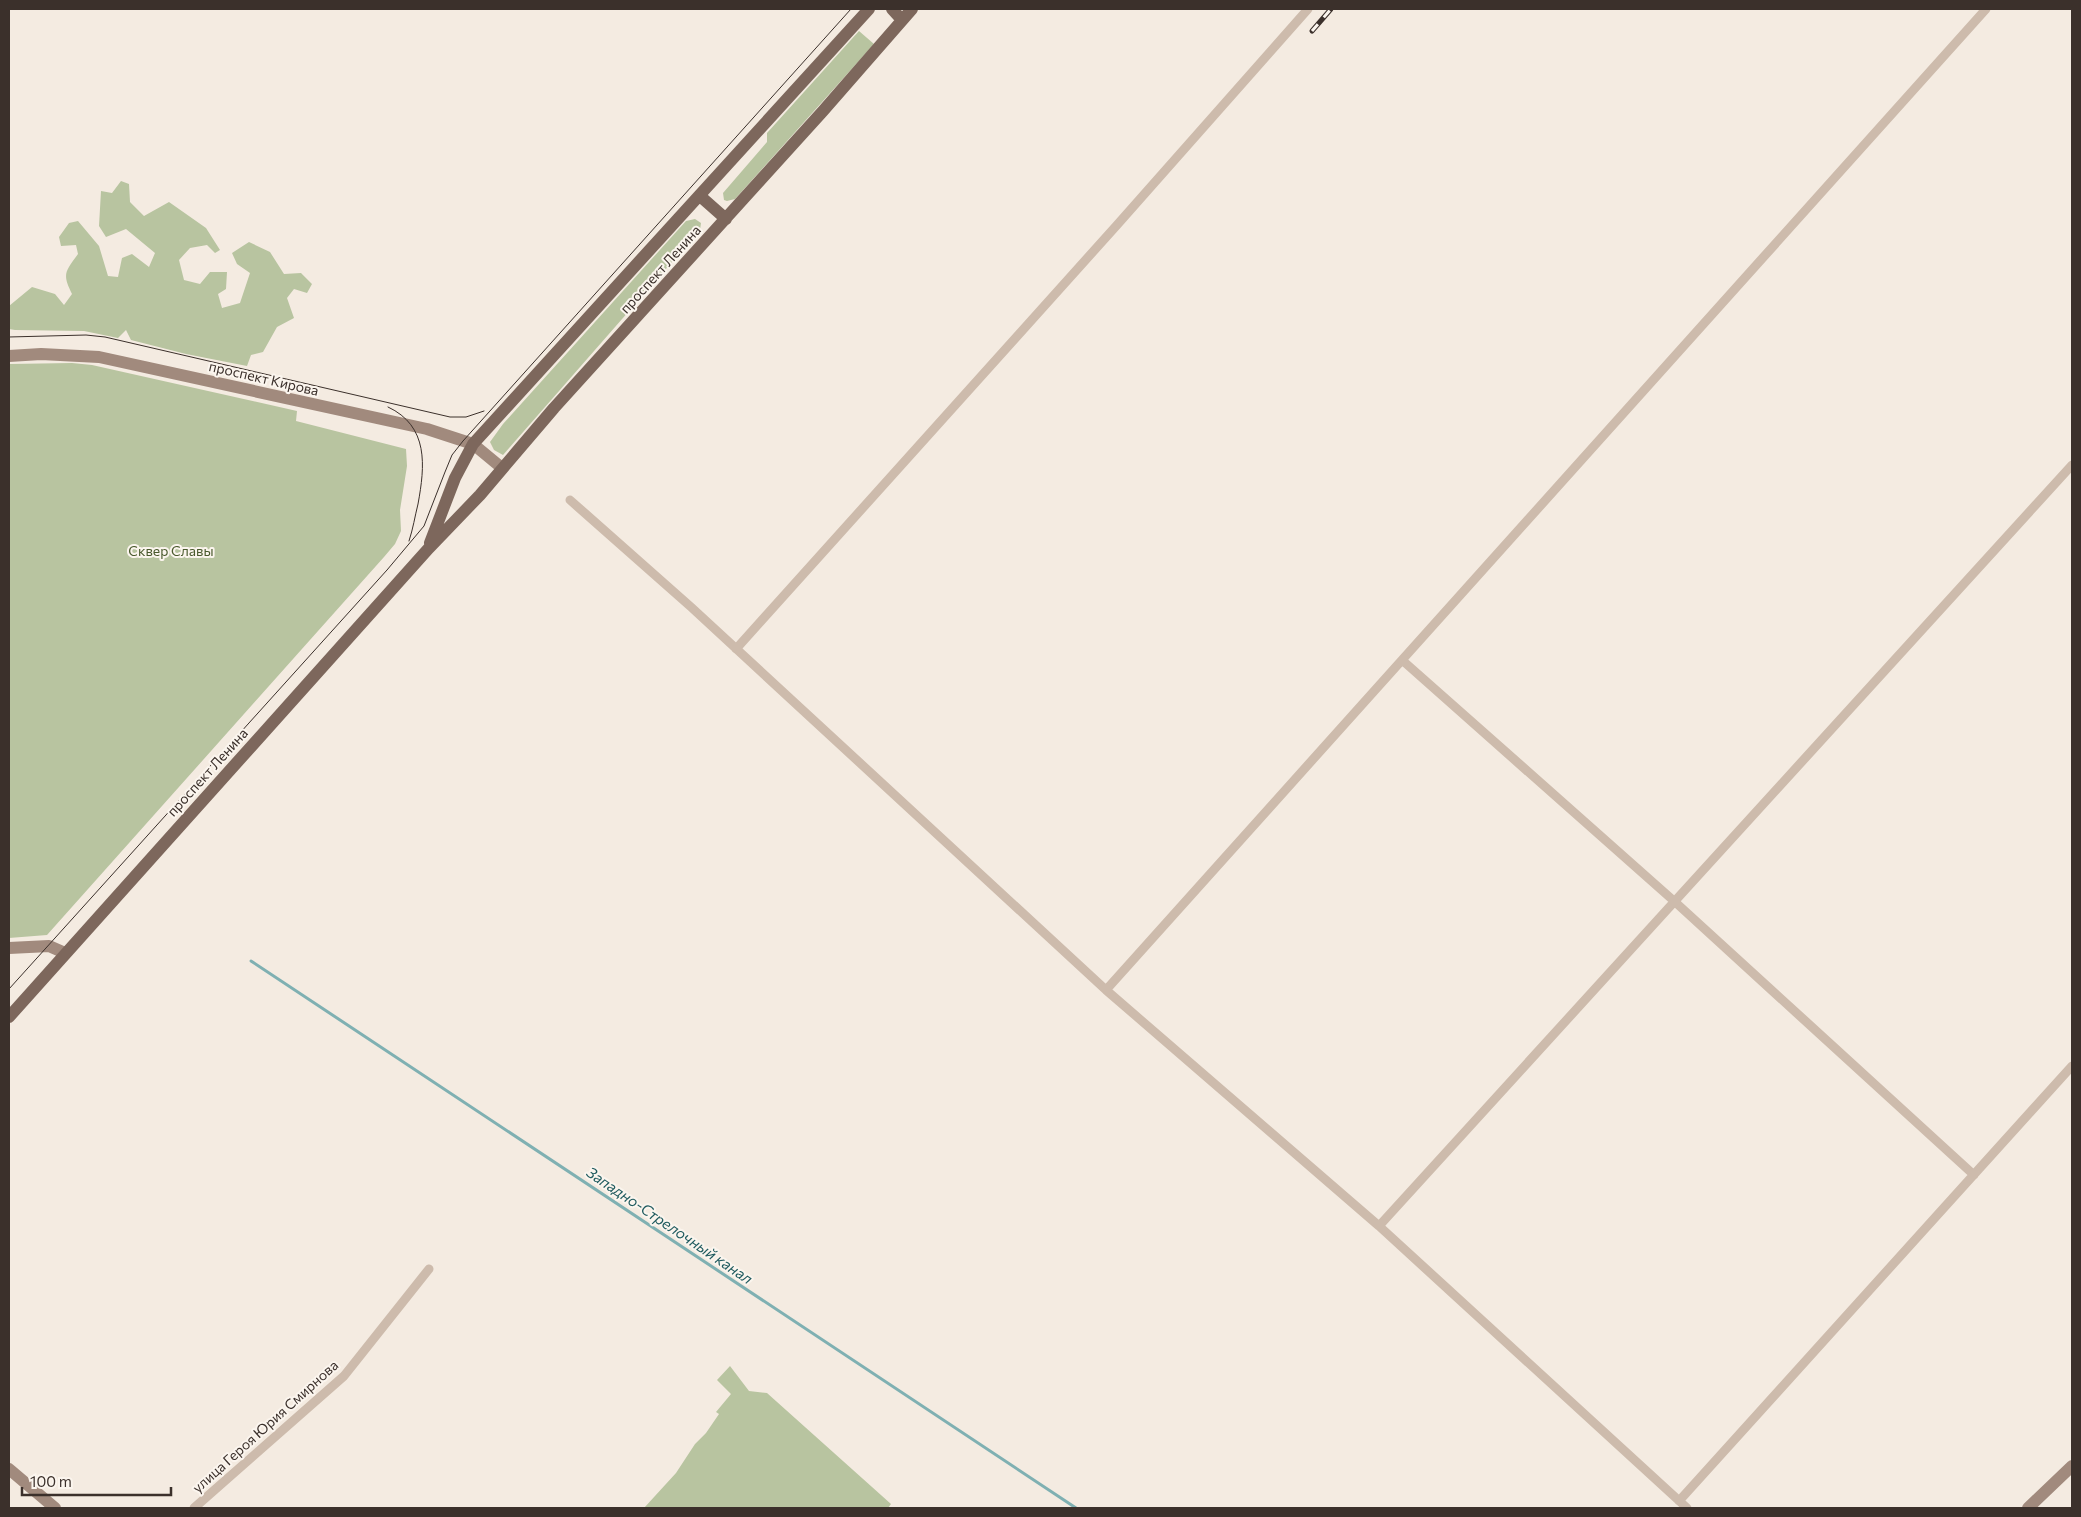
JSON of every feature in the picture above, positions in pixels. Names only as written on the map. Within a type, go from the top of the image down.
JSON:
[{"type":"main road","name":"проспект Ленина","points":[[429,548],[455,478],[473,444],[869,9]]},
{"type":"main road","points":[[892,9],[902,20]]},
{"type":"main road","name":"проспект Ленина","points":[[9,1017],[554,408],[726,219],[912,9]]},
{"type":"main road","points":[[700,196],[726,219]]},
{"type":"street","points":[[736,649],[1117,225],[1308,9]]},
{"type":"street","points":[[1106,990],[1986,9]]},
{"type":"street","name":"проспект Кирова","points":[[9,356],[41,354],[99,357],[427,429],[473,444],[502,468]]},
{"type":"street","points":[[1379,1226],[2072,465]]},
{"type":"street","points":[[570,500],[736,649],[1106,990],[1379,1226],[1687,1508]]},
{"type":"street","points":[[1402,660],[1674,901],[1974,1175]]},
{"type":"street","points":[[9,948],[49,946],[65,954]]},
{"type":"street","points":[[1679,1501],[2072,1066]]},
{"type":"street","name":"улица Героя Юрия Смирнова","points":[[194,1508],[344,1376],[429,1270]]},
{"type":"street","points":[[2028,1508],[2072,1466]]},
{"type":"street","points":[[9,1469],[54,1508]]},
{"type":"green space","points":[[859,31],[874,44],[735,199],[724,200],[723,193],[767,142],[767,133]]},
{"type":"green space","points":[[121,181],[129,184],[130,202],[144,216],[169,202],[206,228],[220,250],[215,253],[207,245],[190,248],[179,260],[184,280],[200,284],[210,272],[227,272],[226,289],[218,294],[222,308],[240,303],[250,273],[237,264],[232,253],[249,242],[270,252],[284,274],[301,273],[312,284],[307,293],[294,289],[287,298],[294,318],[277,327],[263,352],[251,355],[247,366],[186,354],[131,340],[126,330],[118,338],[84,331],[9,329],[9,306],[32,287],[55,294],[64,305],[72,294],[67,282],[66,273],[78,254],[76,245],[61,246],[59,237],[69,223],[78,221],[99,246],[108,276],[118,277],[122,258],[132,254],[149,267],[155,253],[126,229],[106,237],[99,226],[101,191],[112,193]]},
{"type":"green space","points":[[695,219],[701,223],[700,230],[503,455],[494,450],[490,442],[503,424],[686,221]]},
{"type":"green space","name":"Сквер Славы","points":[[72,363],[92,365],[297,411],[296,421],[406,449],[407,466],[400,510],[401,531],[395,544],[384,557],[47,935],[9,938],[9,364]]},
{"type":"green space","points":[[730,1366],[749,1391],[767,1393],[891,1504],[888,1508],[644,1508],[676,1473],[695,1444],[706,1433],[719,1414],[716,1412],[731,1394],[717,1380]]},
{"type":"waterway","name":"Западно-Стрелочный канал","points":[[251,961],[1076,1508]]},
{"type":"tram line","points":[[9,989],[387,570],[424,526],[452,455],[463,441],[851,9]]},
{"type":"tram line","points":[[9,337],[86,335],[105,337],[450,417],[466,417],[484,411]]},
{"type":"tram line","points":[[388,407],[401,415],[411,425],[421,448],[422,475],[418,504],[409,541]]},
{"type":"railway","points":[[1312,31],[1331,9]]}]
